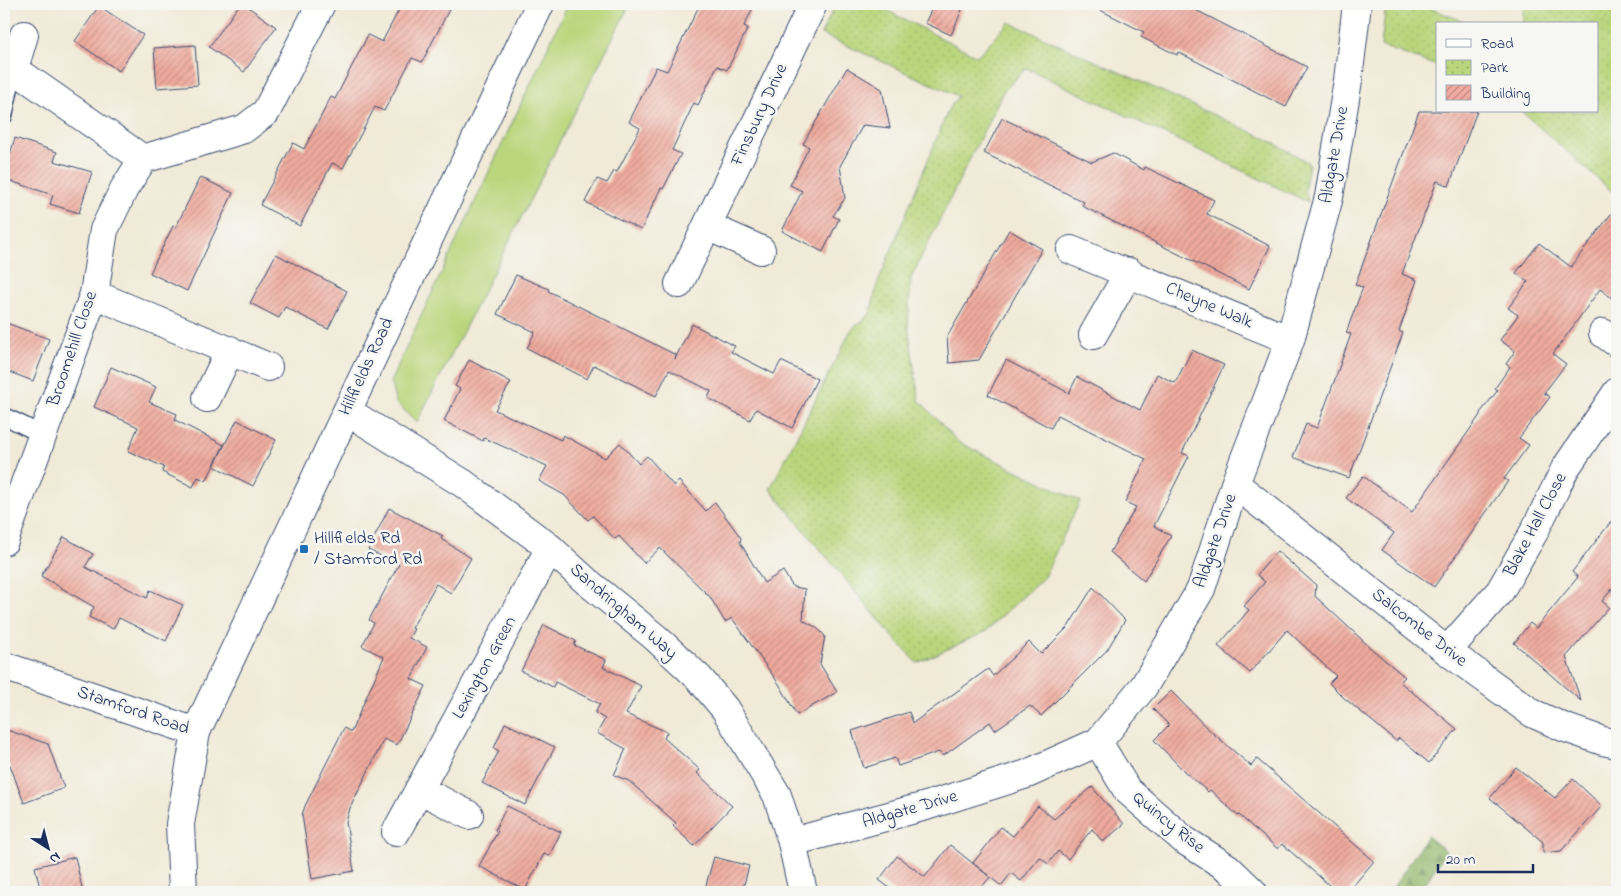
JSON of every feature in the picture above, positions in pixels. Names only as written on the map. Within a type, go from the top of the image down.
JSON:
[{"type":"street","points":[[24,35],[9,72],[142,159],[244,129],[266,112],[321,4]]},
{"type":"street","name":"Hillfields Road","points":[[196,732],[346,411],[540,4]]},
{"type":"street","name":"Finsbury Drive","points":[[679,284],[813,4]]},
{"type":"street","name":"Aldgate Drive","points":[[792,842],[926,806],[1027,774],[1098,742],[1144,686],[1201,589],[1236,484],[1290,340],[1329,197],[1348,80],[1348,6]]},
{"type":"street","name":"Broomehill Close","points":[[4,541],[94,294],[104,230],[124,189],[142,159]]},
{"type":"street","points":[[707,226],[761,250]]},
{"type":"street","name":"Cheyne Walk","points":[[1070,250],[1129,272],[1290,340]]},
{"type":"street","points":[[1092,335],[1129,272]]},
{"type":"street","points":[[94,294],[268,366]]},
{"type":"street","points":[[207,398],[230,350]]},
{"type":"street","name":"Blake Hall Close","points":[[1447,651],[1500,591],[1534,532],[1565,469],[1617,392]]},
{"type":"street","name":"Sandringham Way","points":[[346,411],[464,484],[550,548],[585,580],[656,638],[699,678],[725,709],[778,795],[792,842],[803,892]]},
{"type":"street","name":"Salcombe Drive","points":[[1236,484],[1447,651],[1532,713],[1564,728],[1617,744]]},
{"type":"street","name":"Lexington Green","points":[[396,832],[550,548]]},
{"type":"street","name":"Stamford Road","points":[[4,666],[196,732],[180,824],[183,892]]},
{"type":"street","name":"Quincy Rise","points":[[1098,742],[1126,790],[1184,840],[1228,868],[1253,892]]},
{"type":"street","points":[[419,789],[469,815]]},
{"type":"lane","points":[[4,116],[9,72]]},
{"type":"lane","points":[[4,416],[42,435]]},
{"type":"green space","points":[[568,4],[630,4],[417,422],[396,403],[390,382]]},
{"type":"green space","points":[[836,4],[874,4],[977,56],[1009,22],[1267,139],[1309,163],[1305,188],[1308,202],[1026,68],[1003,92],[911,278],[908,325],[919,400],[958,442],[1080,501],[1044,577],[985,632],[917,663],[770,489],[851,330],[870,314],[877,285],[949,108],[958,96],[821,34]]},
{"type":"green space","points":[[1386,4],[1419,4],[1466,22],[1436,22],[1436,66],[1381,46]]},
{"type":"green space","points":[[1524,4],[1617,4],[1617,196],[1522,112],[1598,112],[1598,22],[1522,22]]},
{"type":"green space","points":[[1427,836],[1446,851],[1420,892],[1390,892]]},
{"type":"building","points":[[240,4],[244,4],[276,27],[244,72],[209,47]]},
{"type":"building","points":[[402,4],[452,4],[422,62],[412,58],[384,111],[375,107],[343,168],[332,163],[300,226],[260,205],[293,143],[304,149],[331,97],[335,99],[368,35],[382,42]]},
{"type":"building","points":[[700,4],[755,4],[744,26],[748,28],[727,70],[717,66],[698,105],[694,103],[672,150],[681,154],[663,189],[661,188],[641,230],[585,202],[597,179],[607,183],[614,171],[617,172],[640,128],[629,122],[656,67],[667,71]]},
{"type":"building","points":[[934,4],[948,4],[962,10],[951,35],[925,23]]},
{"type":"building","points":[[1088,4],[1184,4],[1307,67],[1286,107],[1178,52],[1177,55],[1141,37],[1144,32]]},
{"type":"building","points":[[99,6],[143,35],[119,71],[75,41]]},
{"type":"building","points":[[195,45],[198,85],[157,88],[154,48]]},
{"type":"building","points":[[847,68],[882,89],[890,128],[863,125],[840,166],[845,198],[833,216],[839,219],[823,252],[782,231],[802,191],[790,185],[809,147],[803,144]]},
{"type":"building","points":[[1419,111],[1477,112],[1449,186],[1437,181],[1402,274],[1417,280],[1399,331],[1403,333],[1349,478],[1293,457],[1306,424],[1317,428],[1335,379],[1351,334],[1346,333],[1363,287],[1355,285]]},
{"type":"building","points":[[1002,118],[1092,162],[1113,153],[1144,170],[1145,167],[1214,200],[1207,214],[1270,246],[1249,289],[1082,206],[1084,202],[984,153]]},
{"type":"building","points":[[15,138],[57,152],[54,161],[92,172],[79,213],[50,204],[53,195],[4,179]]},
{"type":"building","points":[[200,177],[233,193],[187,291],[150,273],[173,226],[176,227]]},
{"type":"building","points":[[1617,206],[1617,302],[1600,289],[1553,354],[1566,364],[1544,393],[1550,397],[1519,438],[1529,445],[1504,479],[1508,481],[1434,587],[1382,550],[1394,533],[1346,498],[1363,476],[1412,512],[1498,390],[1495,388],[1510,367],[1506,364],[1515,351],[1500,340],[1518,315],[1508,308],[1528,282],[1516,273],[1539,243],[1571,267]]},
{"type":"building","points":[[1009,230],[1042,249],[979,360],[949,363],[947,337]]},
{"type":"building","points":[[276,254],[347,291],[328,329],[285,307],[279,318],[250,303]]},
{"type":"building","points":[[516,275],[549,289],[548,291],[676,355],[675,359],[692,324],[735,346],[731,352],[774,374],[781,361],[817,379],[792,428],[756,409],[750,420],[708,398],[711,391],[669,370],[656,396],[594,365],[587,379],[527,348],[535,332],[497,314]]},
{"type":"building","points":[[4,322],[49,339],[33,381],[4,370]]},
{"type":"building","points":[[1192,350],[1224,365],[1182,453],[1189,456],[1154,526],[1171,536],[1144,581],[1110,552],[1136,507],[1125,502],[1146,459],[1058,415],[1051,428],[988,395],[1006,360],[1069,393],[1077,377],[1140,410],[1157,374],[1175,383]]},
{"type":"building","points":[[469,360],[511,382],[495,410],[561,440],[563,435],[605,458],[620,443],[639,464],[647,456],[674,486],[679,481],[706,511],[715,502],[741,538],[740,542],[764,583],[783,571],[793,587],[805,589],[803,620],[817,628],[825,636],[820,664],[837,692],[797,715],[779,684],[732,618],[725,622],[710,597],[660,548],[644,563],[619,536],[615,539],[593,516],[588,520],[564,495],[539,481],[547,466],[484,438],[483,441],[444,421],[460,389],[455,386]]},
{"type":"building","points":[[111,367],[156,387],[149,402],[177,414],[175,420],[224,445],[206,481],[198,477],[193,487],[162,472],[164,467],[128,451],[138,427],[94,407]]},
{"type":"building","points":[[237,420],[276,440],[253,486],[214,466]]},
{"type":"building","points":[[389,508],[443,536],[441,539],[471,558],[451,593],[436,584],[412,628],[414,629],[409,638],[427,647],[411,679],[426,686],[397,745],[384,739],[350,808],[346,822],[354,871],[312,879],[302,815],[344,728],[351,732],[384,657],[362,646],[374,623],[369,620],[399,564],[368,550]]},
{"type":"building","points":[[1617,514],[1617,583],[1602,601],[1609,607],[1566,657],[1581,701],[1514,643],[1530,623],[1536,628],[1578,577],[1572,572]]},
{"type":"building","points":[[64,537],[93,554],[85,567],[147,598],[150,590],[183,605],[166,641],[119,618],[113,629],[89,617],[94,607],[41,576]]},
{"type":"building","points":[[1277,551],[1316,585],[1315,596],[1405,677],[1400,682],[1457,729],[1429,763],[1399,738],[1396,741],[1343,697],[1329,683],[1336,676],[1287,630],[1250,673],[1218,646],[1249,610],[1244,606],[1265,582],[1257,575]]},
{"type":"building","points":[[1093,587],[1125,620],[1107,650],[1041,716],[1030,706],[995,730],[990,722],[943,756],[939,752],[898,766],[895,758],[864,768],[852,731],[909,712],[913,723],[988,669],[993,676],[1029,642],[1041,654],[1068,627]]},
{"type":"building","points":[[544,625],[576,641],[574,645],[606,660],[603,667],[641,686],[626,714],[667,732],[664,738],[700,770],[697,773],[732,806],[694,846],[673,826],[676,823],[629,781],[614,775],[626,749],[597,733],[605,719],[595,713],[600,704],[555,682],[553,687],[521,671]]},
{"type":"building","points":[[1171,691],[1206,727],[1251,766],[1257,759],[1374,861],[1348,892],[1337,892],[1282,844],[1278,849],[1210,790],[1208,792],[1185,772],[1154,740],[1169,725],[1153,709]]},
{"type":"building","points":[[505,723],[555,747],[525,805],[482,783],[499,751],[494,748]]},
{"type":"building","points":[[4,729],[48,744],[64,788],[24,803],[10,765],[4,763]]},
{"type":"building","points":[[1516,767],[1555,798],[1573,779],[1602,806],[1561,851],[1543,853],[1543,842],[1490,798]]},
{"type":"building","points":[[1092,787],[1124,824],[1103,842],[1092,829],[1068,859],[1058,851],[1048,864],[1040,857],[1021,881],[1011,873],[1001,886],[973,863],[1001,827],[1013,836],[1038,806],[1054,819]]},
{"type":"building","points":[[507,806],[561,832],[549,856],[544,854],[525,890],[479,866],[498,831],[495,830]]},
{"type":"building","points":[[950,845],[990,877],[978,892],[895,892],[879,880],[897,856],[925,877]]},
{"type":"building","points":[[75,857],[83,892],[41,892],[35,867]]},
{"type":"building","points":[[714,857],[749,866],[742,892],[704,892]]},
{"type":"place","name":"Hillfields Rd / Stamford Rd","points":[[304,549]]}]
